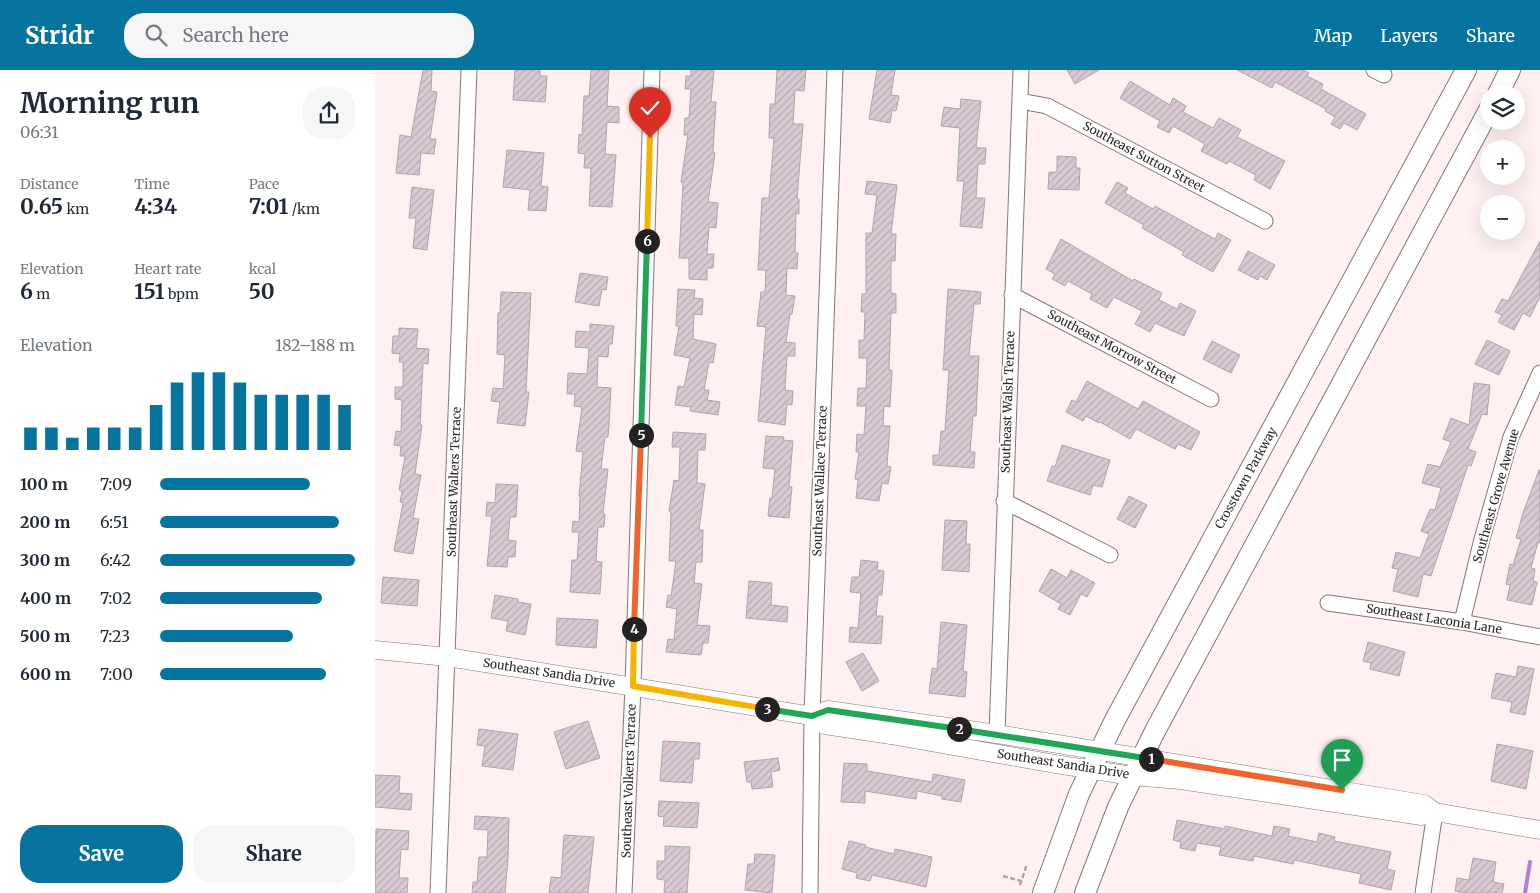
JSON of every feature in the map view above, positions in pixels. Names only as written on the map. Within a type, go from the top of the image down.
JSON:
[{"type":"main road","name":"Crosstown Parkway","points":[[1043,893],[1061,842],[1099,752],[1466,70]]},
{"type":"main road","points":[[1502,85],[1510,70]]},
{"type":"main road","points":[[1085,893],[1103,844],[1141,758],[1480,127]]},
{"type":"street","name":"Southeast Walters Terrace","points":[[438,893],[469,70]]},
{"type":"street","name":"Southeast Volkerts Terrace","points":[[624,893],[633,686],[652,70]]},
{"type":"street","name":"Southeast Wallace Terrace","points":[[810,893],[812,716],[835,70]]},
{"type":"street","name":"Southeast Walsh Terrace","points":[[997,734],[1021,70]]},
{"type":"street","name":"Southeast Sutton Street","points":[[1020,102],[1047,106],[1265,221]]},
{"type":"street","name":"Southeast Morrow Street","points":[[1012,295],[1211,399]]},
{"type":"street","name":"Southeast Grove Avenue","points":[[1462,622],[1482,539],[1511,437],[1540,373]]},
{"type":"street","points":[[1004,501],[1110,555]]},
{"type":"street","name":"Southeast Laconia Lane","points":[[1328,603],[1462,622],[1540,637]]},
{"type":"street","name":"Southeast Sandia Drive","points":[[375,650],[448,657],[812,716],[825,725],[1090,770],[1179,780],[1422,816],[1435,812]]},
{"type":"street","name":"Southeast Sandia Drive","points":[[812,716],[828,710],[997,734],[1424,804],[1435,812],[1540,830]]},
{"type":"street","points":[[1423,893],[1435,812]]},
{"type":"path","points":[[1020,885],[1027,864]]},
{"type":"path","points":[[1003,876],[1021,881]]},
{"type":"building","points":[[423,70],[432,70],[431,91],[437,92],[430,139],[436,139],[434,154],[421,153],[419,175],[396,173],[400,135],[411,137]]},
{"type":"building","points":[[515,70],[540,70],[540,76],[547,76],[545,102],[513,100]]},
{"type":"building","points":[[591,70],[609,70],[607,106],[619,107],[619,123],[607,122],[605,154],[616,155],[612,207],[589,206],[591,168],[584,168],[585,154],[578,153],[579,134],[582,135],[584,96],[589,96]]},
{"type":"building","points":[[691,70],[714,70],[711,102],[716,102],[713,152],[715,153],[708,202],[718,203],[716,228],[709,227],[707,254],[714,254],[713,268],[707,268],[707,280],[689,279],[689,258],[679,258],[683,183],[681,182],[688,135],[684,135],[685,118],[689,118],[691,89],[685,89],[686,76],[691,76]]},
{"type":"building","points":[[777,70],[806,70],[804,91],[795,90],[793,124],[803,124],[797,199],[799,199],[799,214],[796,213],[795,253],[798,253],[797,269],[787,268],[786,295],[795,296],[786,342],[795,343],[795,356],[787,356],[785,390],[793,391],[792,405],[787,404],[785,425],[758,421],[766,327],[757,326],[761,292],[765,292],[766,270],[758,270],[759,251],[762,198],[769,198],[774,138],[769,138],[770,104],[775,104]]},
{"type":"building","points":[[877,70],[895,70],[891,95],[899,96],[896,111],[892,110],[890,123],[869,119]]},
{"type":"building","points":[[1067,70],[1099,70],[1075,84]]},
{"type":"building","points":[[1237,70],[1303,70],[1309,73],[1307,76],[1323,84],[1321,89],[1366,114],[1357,130],[1344,123],[1340,129],[1331,124],[1335,117],[1325,111],[1326,109],[1275,82],[1272,88]]},
{"type":"building","points":[[1130,81],[1170,105],[1173,98],[1186,106],[1183,112],[1213,128],[1219,118],[1241,130],[1237,137],[1285,161],[1270,189],[1254,180],[1256,175],[1229,161],[1227,164],[1201,151],[1205,144],[1173,126],[1169,133],[1157,127],[1160,121],[1120,98]]},
{"type":"building","points":[[961,99],[981,101],[976,148],[986,148],[985,164],[978,164],[976,198],[985,198],[982,228],[960,226],[964,181],[957,181],[960,128],[941,126],[944,107],[960,109]]},
{"type":"building","points":[[507,150],[544,153],[541,186],[548,187],[546,211],[528,210],[530,190],[503,187]]},
{"type":"building","points":[[1057,156],[1076,157],[1076,168],[1080,168],[1079,190],[1048,189],[1049,172],[1057,172]]},
{"type":"building","points":[[867,181],[897,185],[891,234],[896,234],[895,261],[891,261],[891,293],[896,294],[896,313],[891,313],[889,370],[892,370],[890,407],[884,406],[883,426],[890,426],[887,466],[891,467],[888,484],[882,483],[879,501],[856,498],[858,480],[855,479],[859,452],[856,452],[857,434],[864,435],[866,406],[857,406],[858,388],[866,388],[867,358],[859,358],[859,340],[864,340],[865,312],[861,312],[862,294],[866,294],[866,233],[872,233],[877,195],[865,194]]},
{"type":"building","points":[[1117,182],[1128,188],[1125,193],[1153,209],[1155,206],[1215,239],[1218,233],[1231,240],[1213,272],[1182,255],[1184,252],[1142,228],[1144,225],[1105,203]]},
{"type":"building","points":[[412,187],[434,190],[427,250],[413,248],[416,218],[409,218]]},
{"type":"building","points":[[1061,239],[1133,281],[1134,279],[1162,293],[1159,300],[1177,309],[1180,303],[1196,311],[1184,336],[1155,323],[1150,332],[1135,324],[1142,311],[1114,297],[1107,308],[1090,299],[1092,294],[1068,281],[1065,286],[1052,279],[1055,274],[1046,269]]},
{"type":"building","points":[[1540,241],[1540,297],[1530,317],[1523,313],[1514,330],[1498,322],[1502,315],[1495,312],[1502,299],[1508,301]]},
{"type":"building","points":[[1248,251],[1275,265],[1267,280],[1260,276],[1258,280],[1238,270]]},
{"type":"building","points":[[580,273],[608,277],[606,290],[602,289],[599,306],[575,302]]},
{"type":"building","points":[[678,289],[695,290],[694,298],[703,299],[702,315],[694,314],[693,339],[716,344],[713,363],[709,362],[704,390],[709,390],[707,400],[720,402],[718,415],[690,411],[691,407],[675,405],[678,386],[684,387],[690,358],[674,355],[679,326],[676,326]]},
{"type":"building","points":[[948,289],[981,292],[980,304],[974,304],[969,356],[979,356],[976,416],[973,416],[970,452],[975,452],[974,468],[933,465],[933,455],[939,455],[941,431],[945,431],[949,370],[943,370]]},
{"type":"building","points":[[501,292],[531,293],[526,392],[529,392],[525,426],[497,423],[500,402],[491,401],[493,388],[503,389],[505,355],[497,354],[498,313],[500,313]]},
{"type":"building","points":[[590,324],[614,326],[608,357],[598,356],[597,387],[611,388],[608,437],[605,437],[601,469],[608,469],[603,514],[605,514],[604,527],[598,527],[596,561],[602,562],[600,594],[570,592],[572,560],[577,560],[579,532],[572,532],[573,521],[579,522],[583,452],[576,451],[582,407],[574,406],[575,394],[567,394],[568,373],[587,374],[589,348],[575,347],[576,331],[590,332]]},
{"type":"building","points":[[399,328],[418,329],[416,348],[429,349],[428,364],[423,363],[420,425],[422,425],[415,474],[421,475],[413,518],[419,519],[413,554],[394,551],[403,503],[400,502],[402,491],[399,490],[405,456],[400,456],[401,446],[394,445],[396,431],[401,432],[402,400],[395,399],[395,387],[403,387],[403,362],[399,362],[400,354],[392,353],[393,336],[399,336]]},
{"type":"building","points":[[1487,340],[1510,351],[1499,375],[1475,364]]},
{"type":"building","points":[[1212,341],[1240,355],[1231,373],[1203,359]]},
{"type":"building","points":[[1087,381],[1138,409],[1143,401],[1200,432],[1191,450],[1178,444],[1175,449],[1136,429],[1130,439],[1086,416],[1083,421],[1066,412],[1072,400],[1076,402]]},
{"type":"building","points":[[1474,383],[1490,385],[1487,415],[1482,414],[1468,449],[1476,452],[1471,466],[1468,465],[1431,576],[1423,574],[1418,597],[1393,591],[1398,569],[1392,568],[1396,552],[1420,558],[1429,534],[1421,531],[1430,509],[1435,510],[1441,488],[1422,483],[1428,464],[1440,467],[1451,442],[1443,439],[1451,418],[1469,425]]},
{"type":"building","points":[[673,432],[706,434],[705,450],[698,450],[697,483],[705,484],[699,530],[703,530],[702,562],[696,562],[694,583],[702,584],[697,625],[710,626],[708,643],[703,643],[701,655],[666,652],[668,639],[674,640],[677,609],[666,607],[668,595],[671,596],[676,561],[669,561],[671,512],[669,511],[674,480],[679,481],[680,447],[672,447]]},
{"type":"building","points":[[766,436],[784,437],[783,440],[793,441],[789,487],[792,487],[789,518],[768,516],[775,469],[763,468]]},
{"type":"building","points":[[1062,445],[1110,460],[1102,487],[1093,485],[1090,495],[1047,481],[1052,466],[1055,467]]},
{"type":"building","points":[[1539,470],[1540,543],[1538,542],[1531,568],[1535,569],[1533,581],[1537,582],[1532,605],[1507,600],[1510,585],[1506,584],[1510,564],[1513,565],[1521,539],[1516,538],[1523,513]]},
{"type":"building","points":[[496,484],[518,485],[516,517],[510,517],[508,540],[516,541],[515,557],[508,557],[507,567],[487,566],[492,516],[486,516],[487,502],[495,503]]},
{"type":"building","points":[[1129,496],[1147,505],[1135,528],[1117,519]]},
{"type":"building","points":[[945,520],[967,521],[966,544],[970,544],[969,572],[942,570]]},
{"type":"building","points":[[861,560],[878,562],[877,570],[884,571],[882,595],[878,595],[876,616],[883,616],[881,644],[849,642],[850,627],[858,628],[861,593],[850,592],[852,577],[859,577]]},
{"type":"building","points":[[1051,569],[1067,578],[1071,570],[1095,583],[1087,597],[1081,594],[1070,615],[1058,609],[1061,604],[1039,591]]},
{"type":"building","points":[[383,577],[419,580],[417,606],[381,603]]},
{"type":"building","points":[[749,581],[772,583],[771,605],[788,607],[787,622],[746,618]]},
{"type":"building","points":[[495,595],[518,599],[518,602],[531,604],[525,635],[506,631],[508,621],[491,618]]},
{"type":"building","points":[[557,618],[598,620],[596,648],[556,645]]},
{"type":"building","points":[[941,622],[967,625],[963,671],[967,672],[965,697],[929,693],[932,668],[937,669]]},
{"type":"building","points":[[1368,642],[1405,652],[1399,676],[1370,669],[1371,663],[1363,661]]},
{"type":"building","points":[[863,653],[879,681],[862,691],[846,662]]},
{"type":"building","points":[[1518,666],[1534,669],[1525,715],[1510,712],[1512,702],[1491,698],[1496,673],[1516,677]]},
{"type":"building","points":[[588,721],[600,758],[566,769],[554,732]]},
{"type":"building","points":[[479,729],[518,734],[513,770],[482,766],[485,746],[477,745]]},
{"type":"building","points":[[663,741],[700,743],[699,759],[694,759],[692,783],[660,781]]},
{"type":"building","points":[[1497,744],[1533,751],[1526,789],[1491,781]]},
{"type":"building","points":[[778,758],[780,770],[771,772],[773,787],[752,789],[751,782],[747,782],[744,762]]},
{"type":"building","points":[[844,763],[867,764],[867,771],[932,782],[933,774],[965,780],[961,802],[942,799],[942,796],[917,791],[916,799],[865,791],[865,803],[841,802]]},
{"type":"building","points":[[375,775],[400,776],[399,793],[412,794],[411,810],[375,807]]},
{"type":"building","points":[[659,801],[699,803],[697,828],[663,826],[664,817],[658,816]]},
{"type":"building","points":[[475,816],[509,818],[505,893],[472,893],[473,882],[477,882],[479,857],[487,857],[488,830],[474,829]]},
{"type":"building","points":[[1177,820],[1225,829],[1225,826],[1272,836],[1274,826],[1290,829],[1288,836],[1317,842],[1319,833],[1335,837],[1334,841],[1391,852],[1387,869],[1395,871],[1391,890],[1359,883],[1361,874],[1294,860],[1293,864],[1254,856],[1253,861],[1219,855],[1221,847],[1197,843],[1195,851],[1180,848],[1181,842],[1173,840]]},
{"type":"building","points":[[376,829],[409,831],[408,850],[401,849],[399,878],[408,878],[407,893],[375,893]]},
{"type":"building","points":[[564,835],[594,837],[588,893],[549,893],[551,877],[561,878]]},
{"type":"building","points":[[849,841],[894,854],[895,849],[932,857],[926,887],[872,875],[870,881],[856,878],[857,873],[842,869]]},
{"type":"building","points":[[665,846],[690,847],[687,893],[664,893],[665,880],[657,879],[657,861],[665,861]]},
{"type":"building","points":[[755,854],[775,855],[772,893],[745,890],[748,864],[754,864]]},
{"type":"building","points":[[1473,858],[1496,862],[1493,882],[1504,884],[1502,893],[1464,893],[1455,891],[1457,878],[1469,880]]},
{"type":"waterway","points":[[1525,893],[1530,862]]},
{"type":"route","points":[[650,138],[633,686],[812,716],[828,710],[997,734],[1067,747],[1342,790]]}]
